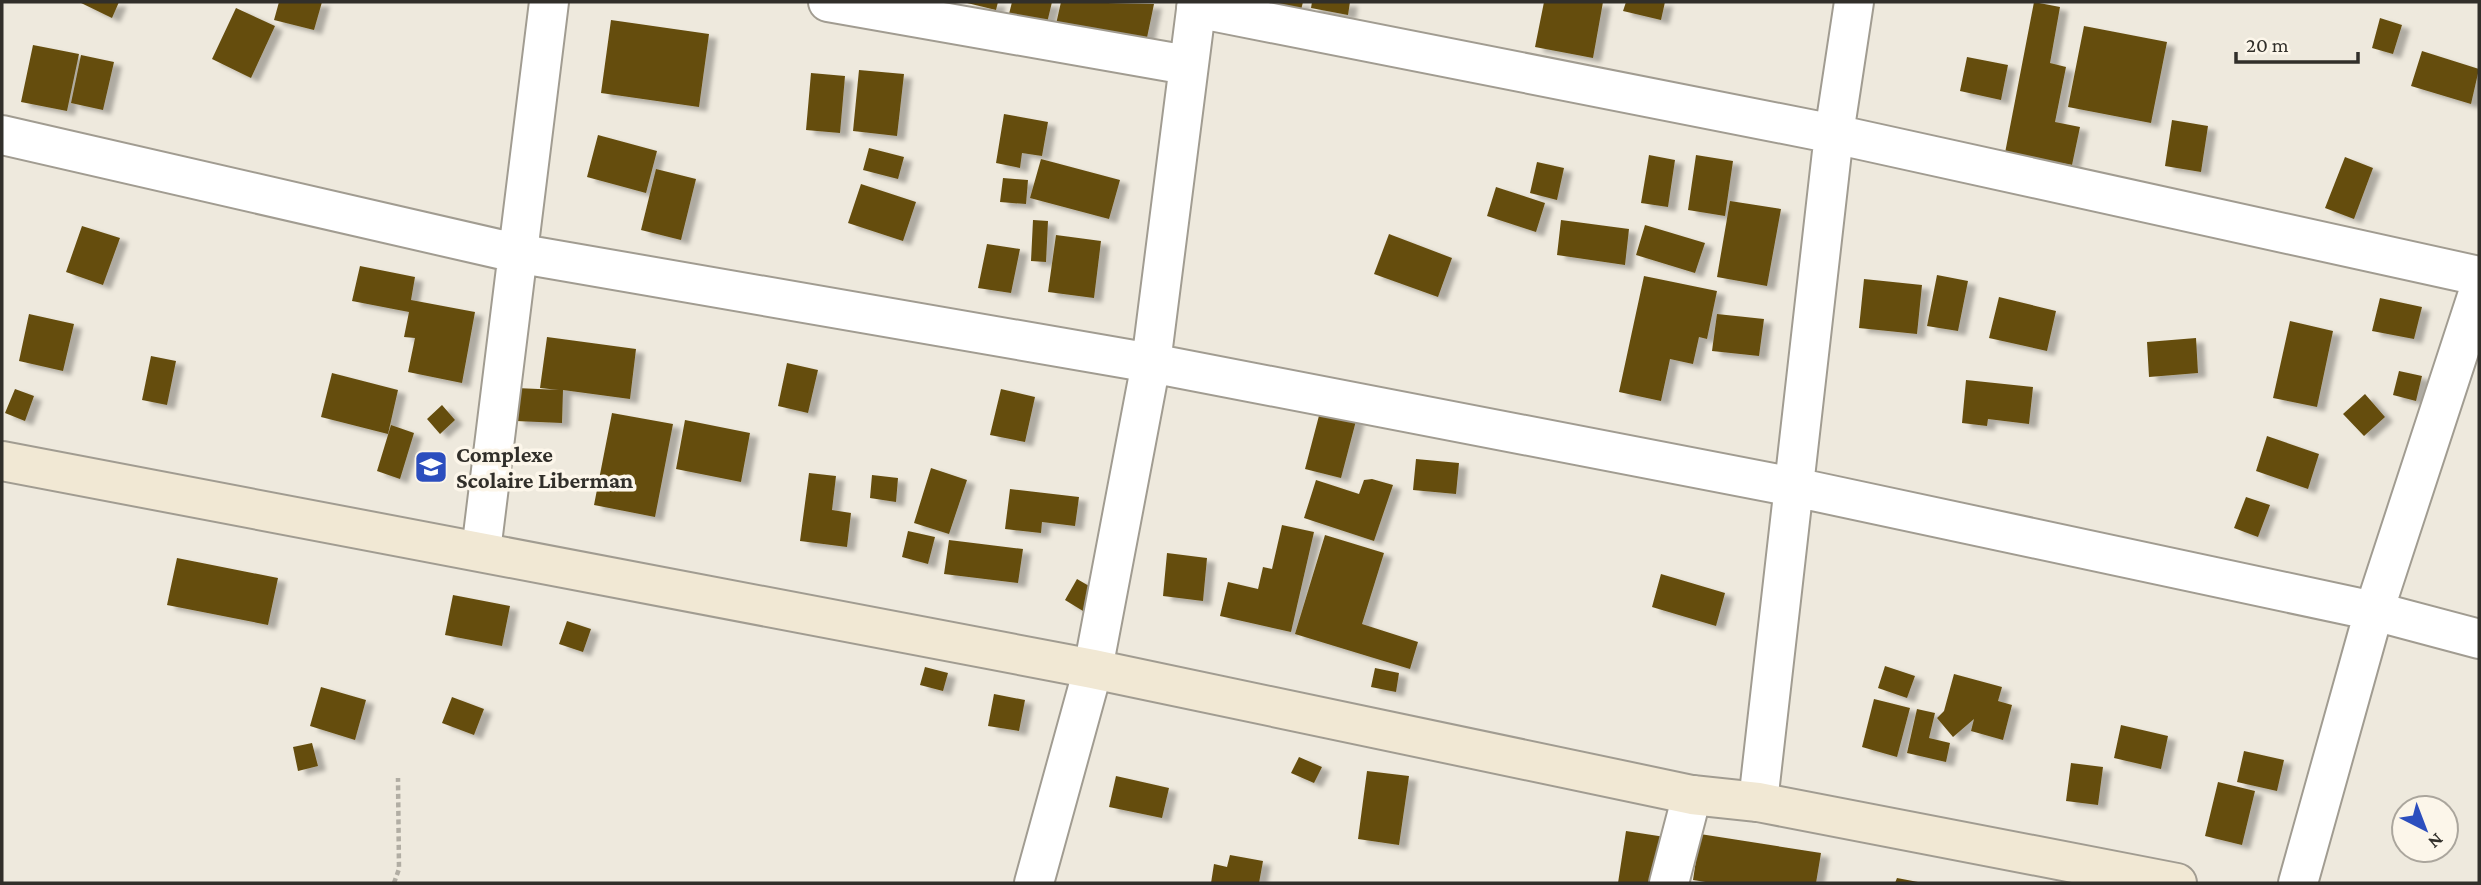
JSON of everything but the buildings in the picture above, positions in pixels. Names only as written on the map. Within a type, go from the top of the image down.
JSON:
[{"type":"street","points":[[481,551],[549,2]]},
{"type":"street","points":[[828,2],[1187,65]]},
{"type":"street","points":[[1758,802],[1834,134],[1854,2]]},
{"type":"street","points":[[1034,883],[1093,669],[1151,363],[1196,5],[1834,134],[2479,276]]},
{"type":"street","points":[[2,135],[516,253],[1151,363],[1794,487],[2374,611],[2479,639]]},
{"type":"street","points":[[2298,883],[2374,611],[2479,290]]},
{"type":"street","points":[[2,461],[1093,669],[1692,795],[1758,802],[2178,883]]},
{"type":"street","points":[[1669,883],[1692,795]]},
{"type":"path","points":[[394,883],[399,869],[398,778]]},
{"type":"place","name":"Complexe Scolaire Liberman","points":[[431,467]]}]
